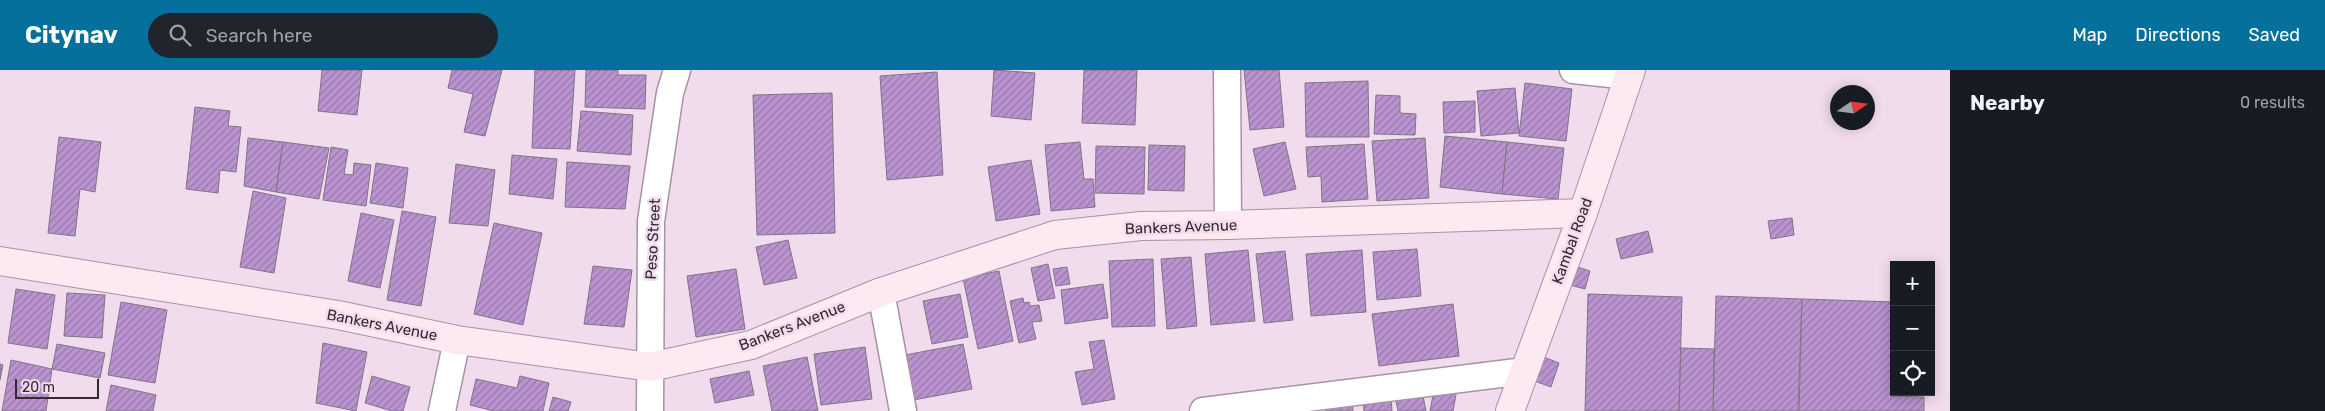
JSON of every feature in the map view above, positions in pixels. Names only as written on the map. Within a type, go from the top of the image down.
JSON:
[{"type":"street","name":"Peso Street","points":[[650,411],[651,221],[670,93],[677,70]]},
{"type":"street","points":[[1227,70],[1228,226]]},
{"type":"street","points":[[1575,70],[1630,73]]},
{"type":"street","name":"Kambal Road","points":[[1510,411],[1583,213],[1630,73]]},
{"type":"street","name":"Bankers Avenue","points":[[0,261],[338,315],[457,340],[650,367],[751,345],[881,292],[1056,235],[1142,226],[1228,226],[1583,213]]},
{"type":"street","points":[[881,292],[903,411]]},
{"type":"street","points":[[442,411],[457,340]]},
{"type":"street","points":[[1202,411],[1526,371]]},
{"type":"building","points":[[322,70],[362,70],[357,115],[318,111]]},
{"type":"building","points":[[452,70],[502,70],[485,136],[464,132],[473,94],[448,88]]},
{"type":"building","points":[[535,70],[575,70],[570,149],[532,148]]},
{"type":"building","points":[[586,70],[618,70],[618,75],[646,75],[645,109],[585,107]]},
{"type":"building","points":[[994,70],[1035,73],[1031,120],[991,116]]},
{"type":"building","points":[[1084,70],[1137,70],[1135,125],[1082,123]]},
{"type":"building","points":[[1244,70],[1279,70],[1284,127],[1250,130]]},
{"type":"building","points":[[937,72],[943,175],[887,180],[880,76]]},
{"type":"building","points":[[1368,81],[1369,137],[1306,137],[1305,83]]},
{"type":"building","points":[[1525,83],[1572,89],[1566,141],[1519,136]]},
{"type":"building","points":[[1515,88],[1519,133],[1481,136],[1477,91]]},
{"type":"building","points":[[832,93],[835,233],[757,235],[753,95]]},
{"type":"building","points":[[1376,95],[1400,96],[1400,113],[1416,114],[1415,135],[1374,134]]},
{"type":"building","points":[[1475,101],[1475,132],[1444,133],[1443,102]]},
{"type":"building","points":[[195,107],[230,111],[228,126],[241,127],[236,172],[220,170],[218,193],[186,189]]},
{"type":"building","points":[[581,111],[633,115],[631,155],[577,151]]},
{"type":"building","points":[[1445,136],[1507,142],[1502,194],[1440,187]]},
{"type":"building","points":[[59,137],[101,142],[95,192],[80,189],[75,236],[48,233]]},
{"type":"building","points":[[248,138],[283,142],[276,192],[244,186]]},
{"type":"building","points":[[1425,138],[1429,198],[1377,201],[1372,141]]},
{"type":"building","points":[[283,142],[329,148],[319,199],[276,192]]},
{"type":"building","points":[[1080,142],[1084,179],[1093,179],[1095,207],[1051,211],[1045,145]]},
{"type":"building","points":[[1285,142],[1296,189],[1264,196],[1253,149]]},
{"type":"building","points":[[1507,142],[1564,148],[1558,199],[1502,194]]},
{"type":"building","points":[[1364,144],[1368,199],[1322,202],[1321,176],[1308,177],[1306,147]]},
{"type":"building","points":[[1149,145],[1185,146],[1184,191],[1148,190]]},
{"type":"building","points":[[1096,146],[1145,147],[1144,194],[1095,193]]},
{"type":"building","points":[[331,147],[348,150],[344,174],[353,175],[354,163],[371,165],[366,206],[323,200]]},
{"type":"building","points":[[512,155],[557,159],[553,199],[509,194]]},
{"type":"building","points":[[1031,160],[1040,214],[996,221],[988,167]]},
{"type":"building","points":[[567,162],[630,166],[625,209],[565,207]]},
{"type":"building","points":[[376,163],[408,168],[403,208],[370,203]]},
{"type":"building","points":[[456,164],[495,170],[488,226],[449,223]]},
{"type":"building","points":[[253,191],[286,198],[274,273],[240,267]]},
{"type":"building","points":[[402,211],[436,217],[421,306],[387,300]]},
{"type":"building","points":[[361,213],[394,220],[380,288],[348,281]]},
{"type":"building","points":[[1792,218],[1794,235],[1771,239],[1768,221]]},
{"type":"building","points":[[494,223],[542,233],[523,325],[474,314]]},
{"type":"building","points":[[1648,231],[1653,252],[1621,259],[1616,239]]},
{"type":"building","points":[[788,240],[797,278],[764,285],[756,247]]},
{"type":"building","points":[[1417,249],[1421,296],[1377,300],[1373,252]]},
{"type":"building","points":[[1248,250],[1255,321],[1211,325],[1205,254]]},
{"type":"building","points":[[1362,250],[1366,312],[1311,316],[1306,254]]},
{"type":"building","points":[[1285,251],[1293,320],[1264,323],[1256,254]]},
{"type":"building","points":[[1191,257],[1197,326],[1167,329],[1161,259]]},
{"type":"building","points":[[1153,259],[1155,326],[1112,327],[1109,261]]},
{"type":"building","points":[[1048,264],[1055,298],[1038,301],[1031,268]]},
{"type":"building","points":[[1571,265],[1590,271],[1585,289],[1566,284]]},
{"type":"building","points":[[593,266],[632,270],[624,327],[584,324]]},
{"type":"building","points":[[1067,267],[1070,284],[1056,286],[1053,269]]},
{"type":"building","points":[[736,269],[745,329],[696,337],[687,276]]},
{"type":"building","points":[[999,271],[1013,341],[978,349],[963,278]]},
{"type":"building","points":[[1103,284],[1108,318],[1065,324],[1061,290]]},
{"type":"building","points":[[16,289],[55,295],[47,349],[8,343]]},
{"type":"building","points":[[67,293],[105,295],[102,338],[64,336]]},
{"type":"building","points":[[960,294],[968,337],[932,344],[923,301]]},
{"type":"building","points":[[1588,294],[1682,297],[1679,411],[1585,411]]},
{"type":"building","points":[[1716,296],[1802,299],[1798,411],[1713,411]]},
{"type":"building","points":[[1023,298],[1024,303],[1029,302],[1030,306],[1039,305],[1042,321],[1032,322],[1036,339],[1019,343],[1010,301]]},
{"type":"building","points":[[1802,299],[1890,302],[1890,396],[1924,397],[1924,411],[1799,411]]},
{"type":"building","points":[[121,302],[167,310],[155,383],[108,375]]},
{"type":"building","points":[[1453,304],[1459,356],[1379,366],[1372,314]]},
{"type":"building","points":[[1104,340],[1115,399],[1082,405],[1075,372],[1094,369],[1089,342]]},
{"type":"building","points":[[323,343],[367,352],[356,411],[316,403]]},
{"type":"building","points":[[57,344],[105,353],[100,378],[52,369]]},
{"type":"building","points":[[963,344],[972,389],[908,401],[900,356]]},
{"type":"building","points":[[865,347],[872,399],[821,405],[814,354]]},
{"type":"building","points":[[1681,348],[1714,349],[1713,411],[1679,411]]},
{"type":"building","points":[[1541,356],[1559,363],[1551,387],[1532,380]]},
{"type":"building","points":[[807,357],[818,411],[772,411],[763,366]]},
{"type":"building","points":[[11,360],[52,369],[46,411],[2,411]]},
{"type":"building","points":[[0,364],[3,365],[0,380]]},
{"type":"building","points":[[749,371],[754,395],[715,403],[710,379]]},
{"type":"building","points":[[372,376],[410,387],[403,411],[392,411],[365,403]]},
{"type":"building","points":[[520,376],[549,383],[543,411],[494,411],[470,405],[476,379],[517,388]]},
{"type":"building","points":[[1435,384],[1457,389],[1453,411],[1430,411]]},
{"type":"building","points":[[111,385],[156,395],[153,411],[106,411]]},
{"type":"building","points":[[1423,396],[1426,411],[1398,411],[1396,400]]},
{"type":"building","points":[[553,397],[571,402],[568,411],[549,411]]},
{"type":"building","points":[[1391,399],[1392,411],[1364,411],[1363,402]]},
{"type":"building","points":[[1352,400],[1353,411],[1326,411],[1325,404]]}]
